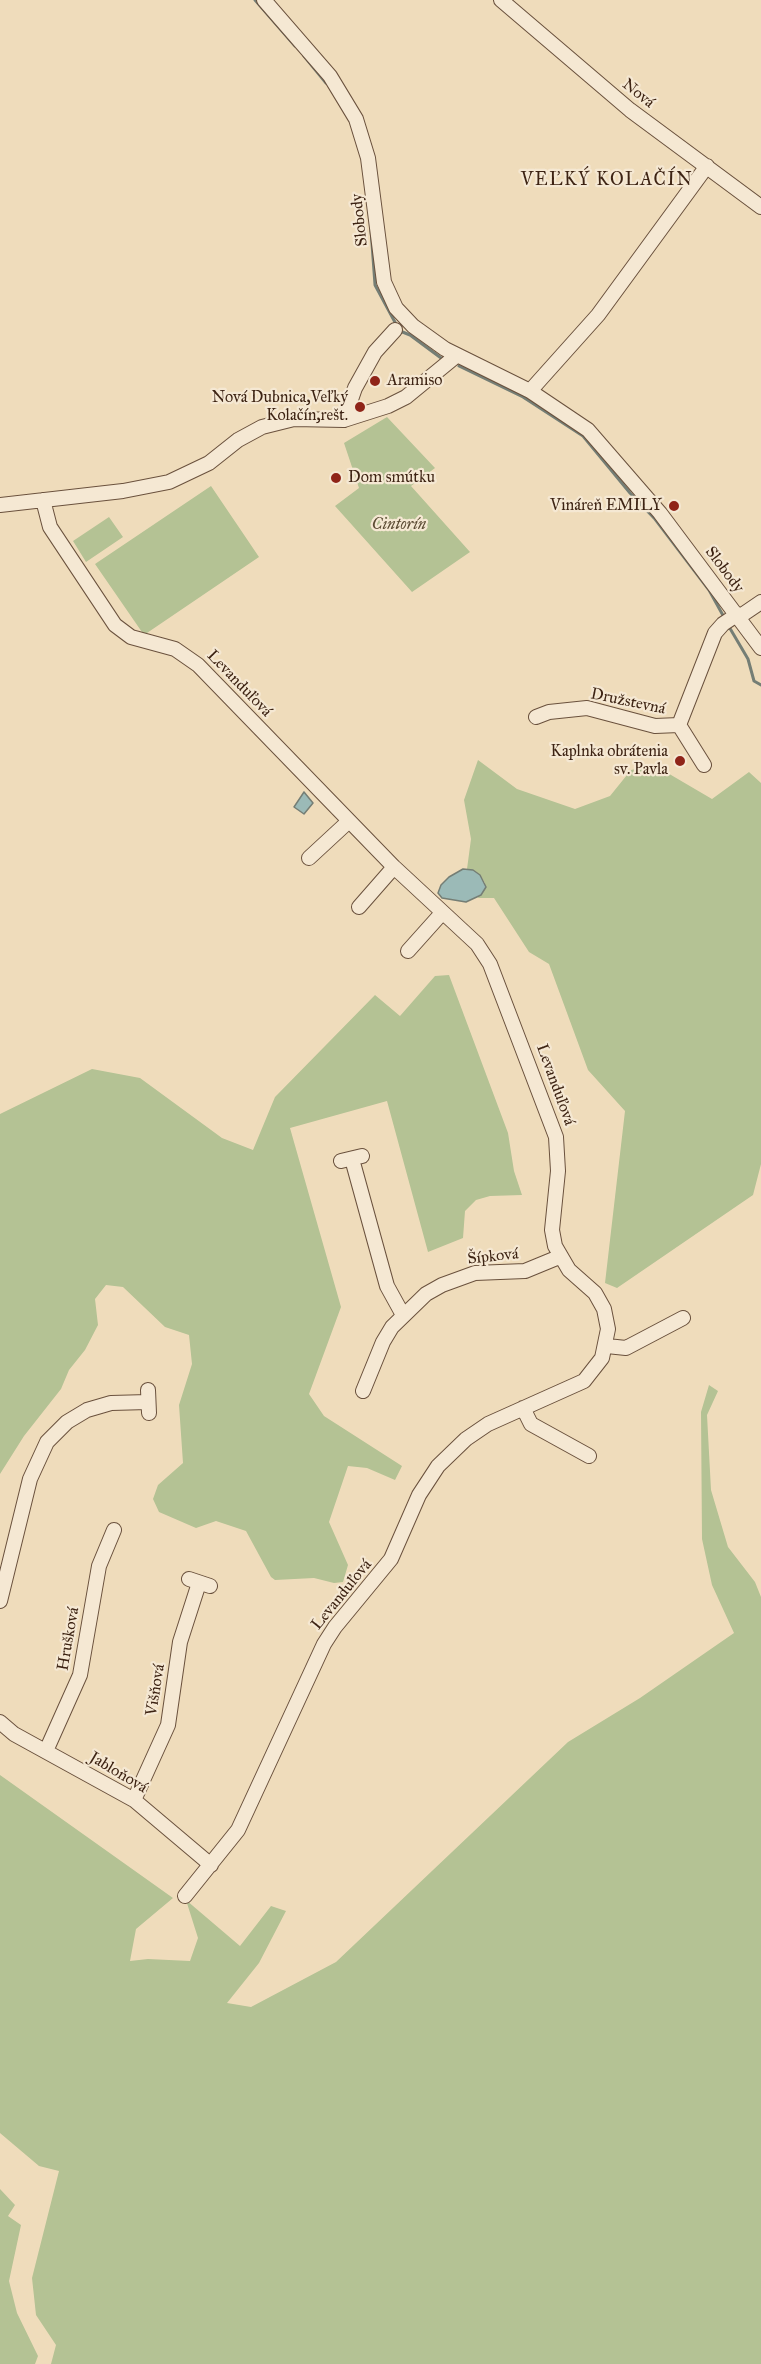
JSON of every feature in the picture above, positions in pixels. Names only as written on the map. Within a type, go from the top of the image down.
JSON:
[{"type":"street","name":"Slobody","points":[[264,0],[330,76],[356,119],[368,158],[382,269],[389,297],[402,317],[456,356],[530,391],[588,430],[660,513],[733,619],[761,648]]},
{"type":"street","name":"Nová","points":[[501,0],[630,110],[761,207]]},
{"type":"street","points":[[530,391],[598,315],[706,166]]},
{"type":"street","points":[[344,420],[355,388],[380,346],[395,330]]},
{"type":"street","points":[[0,505],[152,486],[188,475],[209,463],[248,433],[262,427],[294,419],[344,420],[406,398],[456,356]]},
{"type":"street","name":"Levanduľová","points":[[43,500],[50,527],[115,625],[131,637],[175,650],[198,664],[394,867],[477,944],[490,964],[551,1118],[558,1153],[552,1230],[559,1257],[601,1302],[608,1329],[607,1346],[598,1366],[584,1381],[488,1424],[451,1452],[428,1481],[391,1559],[324,1644],[238,1830],[185,1896]]},
{"type":"street","name":"Družstevná","points":[[679,725],[704,657],[733,619],[761,602]]},
{"type":"street","name":"Družstevná","points":[[536,717],[549,712],[587,708],[655,726],[679,725]]},
{"type":"street","name":"Družstevná","points":[[679,725],[704,765]]},
{"type":"street","points":[[309,858],[349,821]]},
{"type":"street","points":[[359,907],[394,867]]},
{"type":"street","points":[[408,951],[442,913]]},
{"type":"street","points":[[352,1159],[387,1286],[403,1315]]},
{"type":"street","name":"Šípková","points":[[363,1391],[383,1342],[403,1315],[426,1294],[459,1278],[489,1271],[535,1269],[559,1257]]},
{"type":"street","points":[[607,1346],[626,1348],[683,1318]]},
{"type":"street","points":[[0,1601],[30,1479],[47,1442],[67,1422],[87,1410],[111,1403],[148,1401]]},
{"type":"street","points":[[523,1408],[531,1424],[589,1456]]},
{"type":"street","name":"Hrušková","points":[[46,1751],[80,1675],[99,1566],[114,1530]]},
{"type":"street","name":"Višňová","points":[[134,1800],[168,1725],[180,1642],[199,1582]]},
{"type":"street","name":"Jabloňová","points":[[0,1722],[14,1734],[134,1800],[211,1866]]},
{"type":"green space","name":"Cintorín","points":[[387,417],[435,468],[411,486],[470,552],[412,592],[335,506],[359,488],[344,443]]},
{"type":"green space","points":[[211,486],[259,557],[144,635],[95,564]]},
{"type":"green space","points":[[109,517],[123,537],[86,562],[73,541]]},
{"type":"green space","points":[[478,760],[517,789],[575,809],[610,796],[631,770],[654,765],[712,799],[749,772],[761,783],[761,1164],[753,1195],[617,1288],[605,1283],[625,1111],[588,1070],[549,964],[529,952],[494,898],[478,898],[485,883],[480,875],[467,869],[471,839],[464,800]]},
{"type":"green space","points":[[449,975],[508,1133],[514,1171],[522,1195],[490,1196],[476,1200],[465,1211],[463,1238],[428,1252],[387,1101],[290,1128],[341,1307],[309,1394],[324,1416],[402,1466],[395,1480],[367,1468],[348,1466],[329,1522],[348,1565],[343,1582],[334,1583],[314,1578],[275,1580],[271,1577],[246,1531],[216,1521],[196,1528],[159,1512],[153,1499],[158,1485],[183,1463],[179,1405],[192,1364],[189,1335],[165,1327],[123,1287],[106,1285],[95,1299],[98,1325],[85,1350],[69,1370],[61,1389],[24,1436],[0,1474],[0,1114],[92,1069],[140,1078],[222,1138],[253,1150],[275,1097],[375,995],[400,1016],[435,976]]},
{"type":"green space","points":[[709,1385],[718,1391],[707,1415],[711,1490],[728,1547],[755,1582],[761,1597],[761,2364],[51,2364],[56,2345],[36,2315],[32,2278],[59,2171],[39,2166],[0,2133],[0,1775],[173,1898],[136,1929],[130,1961],[148,1959],[190,1961],[198,1938],[186,1900],[240,1946],[271,1906],[286,1911],[259,1963],[227,2003],[251,2007],[336,1962],[568,1742],[640,1698],[734,1633],[712,1585],[702,1539],[701,1412]]},
{"type":"green space","points":[[0,2189],[15,2205],[8,2216],[21,2225],[9,2281],[17,2313],[38,2356],[35,2364],[0,2364]]},
{"type":"water","points":[[304,792],[313,803],[304,814],[294,807]]},
{"type":"water","points":[[463,869],[473,870],[480,875],[486,887],[481,895],[466,902],[442,898],[438,893],[441,885]]},
{"type":"waterway","points":[[255,0],[295,46]]},
{"type":"waterway","points":[[304,56],[326,83]]},
{"type":"waterway","points":[[371,230],[375,285],[397,326]]},
{"type":"waterway","points":[[400,331],[410,335],[441,358]]},
{"type":"waterway","points":[[459,366],[523,397],[583,436],[630,493],[655,519],[709,590],[725,619]]},
{"type":"waterway","points":[[728,625],[748,659],[754,681],[761,685]]},
{"type":"place","name":"Aramiso","points":[[375,381]]},
{"type":"place","name":"Nová Dubnica,Veľký Kolačín,rešt.","points":[[360,407]]},
{"type":"place","name":"Dom smútku","points":[[336,478]]},
{"type":"place","name":"Vináreň EMILY","points":[[674,506]]},
{"type":"place","name":"Kaplnka obrátenia sv. Pavla","points":[[680,761]]},
{"type":"district","name":"VEĽKÝ KOLAČÍN","points":[[607,181]]}]
